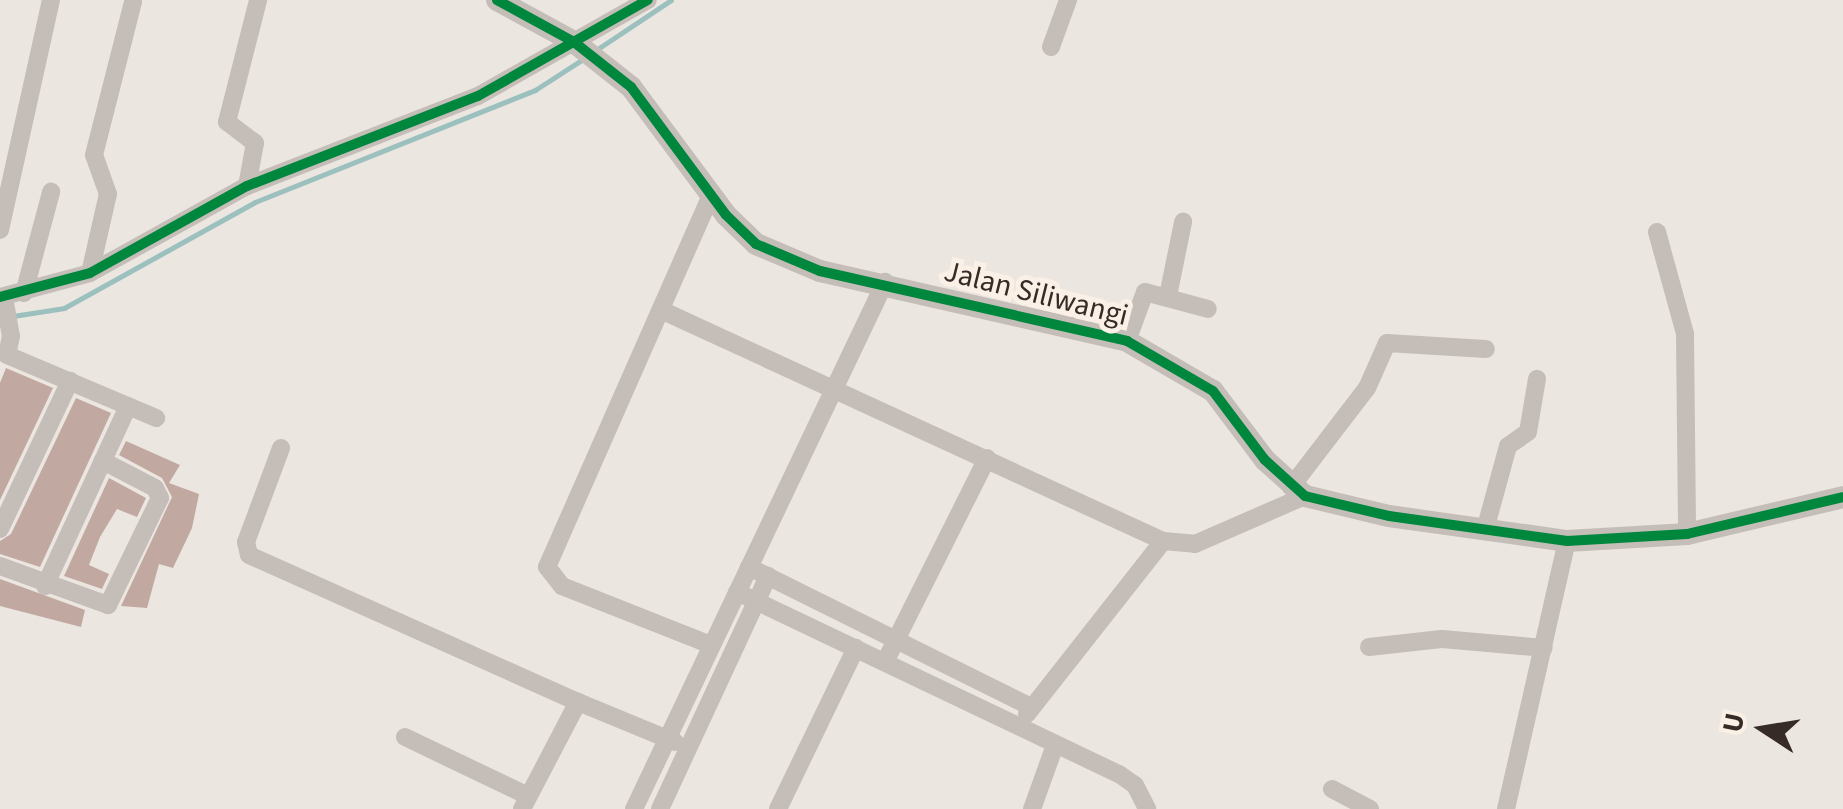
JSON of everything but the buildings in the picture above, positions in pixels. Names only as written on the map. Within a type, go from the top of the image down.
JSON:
[{"type":"street","points":[[0,230],[52,0]]},
{"type":"street","points":[[248,186],[254,141],[227,122],[258,0]]},
{"type":"street","name":"Jalan Siliwangi","points":[[497,0],[575,43],[631,87],[739,230],[778,256],[1127,341],[1183,368],[1212,391],[1298,492]]},
{"type":"street","points":[[156,418],[6,354],[3,300],[90,273],[248,186],[478,96],[648,0]]},
{"type":"street","points":[[1051,47],[1068,0]]},
{"type":"street","points":[[90,273],[108,194],[94,154],[133,2]]},
{"type":"street","points":[[24,293],[51,192]]},
{"type":"street","points":[[711,645],[562,586],[547,574],[712,196]]},
{"type":"street","points":[[1168,296],[1183,222]]},
{"type":"street","points":[[1657,232],[1684,334],[1687,534]]},
{"type":"street","points":[[634,809],[885,282]]},
{"type":"street","points":[[1127,341],[1141,295],[1168,296],[1208,308]]},
{"type":"street","points":[[661,310],[1163,542],[1196,544],[1298,492],[1367,388],[1386,343],[1486,349]]},
{"type":"street","points":[[1485,530],[1508,446],[1528,432],[1537,379]]},
{"type":"street","points":[[0,529],[70,380]]},
{"type":"street","points":[[45,586],[128,406]]},
{"type":"street","points":[[281,448],[246,542],[249,555],[689,748]]},
{"type":"street","points":[[885,662],[987,458]]},
{"type":"street","points":[[0,566],[45,586],[108,605],[158,505],[154,488],[104,462]]},
{"type":"street","points":[[1298,492],[1485,530],[1567,541],[1687,534],[1843,497]]},
{"type":"street","points":[[1506,809],[1567,541]]},
{"type":"street","points":[[1020,728],[1031,707],[1163,542]]},
{"type":"street","points":[[749,567],[898,636],[1031,707]]},
{"type":"street","points":[[660,809],[768,576]]},
{"type":"street","points":[[737,592],[1054,748],[1119,774],[1135,785],[1147,809]]},
{"type":"street","points":[[1369,647],[1442,640],[1544,648]]},
{"type":"street","points":[[778,809],[856,648]]},
{"type":"street","points":[[405,737],[525,803],[578,702]]},
{"type":"street","points":[[1032,809],[1054,748]]},
{"type":"street","points":[[1332,789],[1370,809]]},
{"type":"waterway","points":[[596,50],[671,0]]},
{"type":"waterway","points":[[13,316],[64,308],[255,202],[535,90],[583,59]]},
{"type":"cycle path","points":[[497,0],[574,42],[631,87],[726,215],[756,244],[820,271],[1127,341],[1213,391],[1265,460],[1305,496],[1389,516],[1567,541],[1687,534],[1843,497]]},
{"type":"cycle path","points":[[0,297],[90,273],[247,186],[478,96],[648,0]]}]
